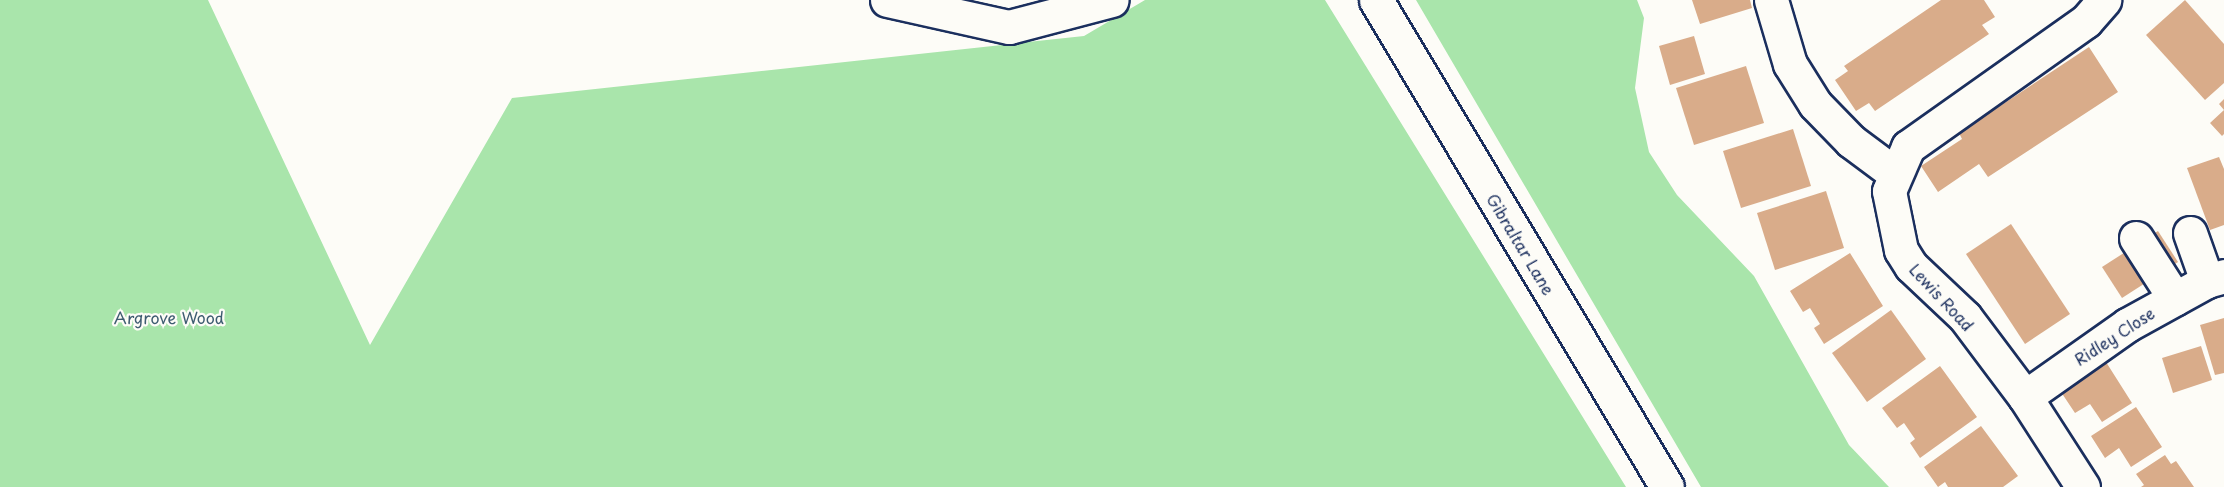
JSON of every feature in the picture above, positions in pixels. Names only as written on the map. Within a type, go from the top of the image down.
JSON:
[{"type":"street","points":[[887,0],[1009,27],[1112,0]]},
{"type":"street","name":"Gibraltar Lane","points":[[1376,0],[1667,487]]},
{"type":"street","points":[[1771,0],[1790,64],[1815,104],[1851,141],[1894,173]]},
{"type":"street","name":"Lewis Road","points":[[2083,487],[2025,397],[1965,317],[1911,266],[1901,250],[1889,191],[1894,173],[1908,147],[1924,133],[2086,21],[2104,0]]},
{"type":"street","name":"Ridley Close","points":[[2025,397],[2127,325],[2216,279],[2190,233]]},
{"type":"street","points":[[2136,238],[2175,299]]},
{"type":"green space","name":"Argrove Wood","points":[[0,0],[208,0],[370,345],[512,98],[1084,36],[1145,0],[1325,0],[1626,487],[0,487]]},
{"type":"green space","points":[[1416,0],[1637,0],[1644,18],[1635,88],[1649,152],[1677,195],[1754,276],[1849,445],[1889,487],[1701,487]]},
{"type":"building","points":[[1692,0],[1750,0],[1752,8],[1700,24]]},
{"type":"building","points":[[1941,0],[1984,0],[1995,17],[1982,25],[1989,34],[1875,111],[1869,103],[1856,111],[1835,80],[1848,71],[1844,66]]},
{"type":"building","points":[[2185,0],[2224,44],[2224,83],[2205,100],[2146,35]]},
{"type":"building","points":[[1694,36],[1705,74],[1670,85],[1659,46]]},
{"type":"building","points":[[2089,47],[2118,92],[1988,177],[1979,164],[1938,192],[1921,166],[1962,139],[1959,133]]},
{"type":"building","points":[[1746,66],[1764,123],[1694,145],[1676,88]]},
{"type":"building","points":[[2224,99],[2224,110],[2219,104]]},
{"type":"building","points":[[2224,110],[2224,134],[2222,136],[2210,123]]},
{"type":"building","points":[[1793,129],[1811,186],[1741,208],[1723,151]]},
{"type":"building","points":[[2219,157],[2224,169],[2224,225],[2210,230],[2187,168]]},
{"type":"building","points":[[1826,191],[1844,248],[1775,270],[1757,213]]},
{"type":"building","points":[[2011,224],[2070,314],[2025,344],[1966,254]]},
{"type":"building","points":[[2158,231],[2178,262],[2122,298],[2102,267]]},
{"type":"building","points":[[1850,253],[1883,306],[1824,344],[1814,328],[1820,324],[1810,308],[1803,312],[1790,291]]},
{"type":"building","points":[[1891,310],[1926,359],[1867,402],[1832,353]]},
{"type":"building","points":[[2224,318],[2224,373],[2215,375],[2200,325]]},
{"type":"building","points":[[2201,346],[2212,380],[2173,393],[2162,358]]},
{"type":"building","points":[[2106,362],[2132,403],[2102,422],[2090,404],[2075,413],[2061,392]]},
{"type":"building","points":[[1940,366],[1977,417],[1920,458],[1910,443],[1915,439],[1904,423],[1897,428],[1882,408]]},
{"type":"building","points":[[2136,407],[2162,447],[2131,467],[2119,448],[2105,458],[2091,436]]},
{"type":"building","points":[[1981,426],[2018,476],[2003,487],[1948,487],[1945,482],[1938,487],[1924,467]]},
{"type":"building","points":[[2165,455],[2171,464],[2176,461],[2194,487],[2141,487],[2144,485],[2136,474]]}]
